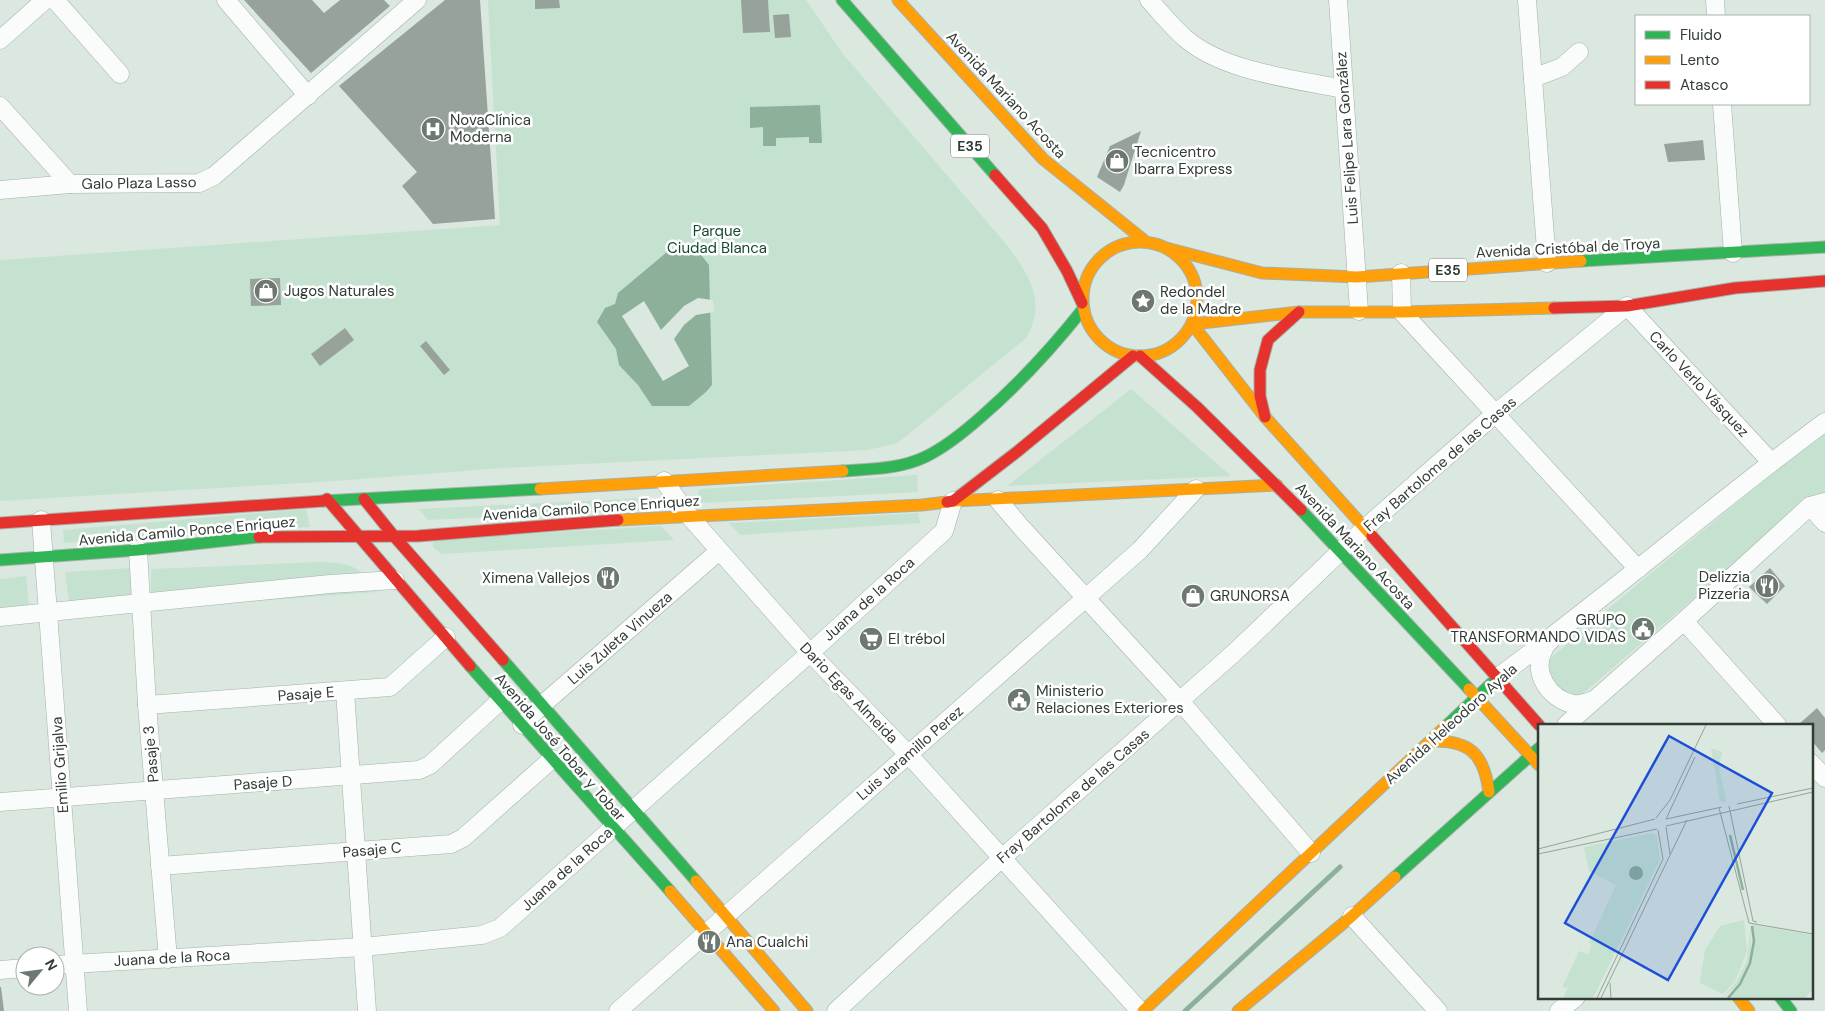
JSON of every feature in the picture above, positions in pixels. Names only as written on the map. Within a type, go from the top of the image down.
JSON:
[{"type":"main road","name":"E35","points":[[842,0],[1042,228],[1067,271],[1092,331],[1100,341],[1121,353],[1136,356]]},
{"type":"main road","name":"Avenida Mariano Acosta","points":[[898,0],[1043,159],[1145,241]]},
{"type":"main road","name":"E35","points":[[1083,306],[1084,286],[1089,271],[1099,258],[1112,248],[1128,242],[1145,241],[1166,248],[1178,257],[1188,269],[1195,284],[1197,299],[1193,324]]},
{"type":"main road","name":"Avenida Cristóbal de Troya","points":[[1166,248],[1262,273],[1357,277],[1547,263],[1825,247]]},
{"type":"main road","points":[[953,501],[1136,356],[1154,355],[1168,349],[1180,340],[1193,324],[1299,312],[1402,312],[1627,306],[1735,288],[1825,281]]},
{"type":"main road","name":"Avenida Camilo Ponce Enriquez","points":[[0,523],[327,500],[887,468],[925,457],[958,437],[1003,398],[1052,348],[1083,306]]},
{"type":"main road","points":[[1265,417],[1260,396],[1260,370],[1268,340],[1299,312]]},
{"type":"main road","name":"Avenida Mariano Acosta","points":[[1193,324],[1265,417],[1538,724]]},
{"type":"main road","name":"Avenida Mariano Acosta","points":[[1136,356],[1196,407],[1277,485],[1340,550],[1476,698],[1534,751]]},
{"type":"main road","name":"Avenida Camilo Ponce Enriquez","points":[[0,560],[138,550],[260,537],[418,536],[651,518],[1277,485]]},
{"type":"main road","name":"Avenida José Tobar y Tobar","points":[[364,499],[392,535],[726,915],[807,1011]]},
{"type":"main road","name":"Avenida José Tobar y Tobar","points":[[327,500],[500,701],[774,1011]]},
{"type":"main road","name":"Avenida Heleodoro Ayala","points":[[1142,1011],[1498,677]]},
{"type":"main road","points":[[1431,741],[1449,740],[1466,746],[1480,758],[1488,774],[1489,792]]},
{"type":"main road","points":[[1238,1011],[1352,916],[1534,751]]},
{"type":"main road","points":[[1739,998],[1749,1011]]},
{"type":"main road","points":[[1781,998],[1791,1011]]},
{"type":"street","points":[[0,40],[45,0]]},
{"type":"street","points":[[55,0],[120,74]]},
{"type":"street","points":[[226,0],[308,96]]},
{"type":"street","name":"Galo Plaza Lasso","points":[[0,190],[70,184],[199,183],[206,181],[308,96],[418,0]]},
{"type":"street","points":[[1149,0],[1187,40],[1217,59],[1253,70],[1344,89]]},
{"type":"street","name":"Luis Felipe Lara González","points":[[1338,0],[1359,311]]},
{"type":"street","points":[[1527,0],[1547,263]]},
{"type":"street","points":[[1715,0],[1716,15]]},
{"type":"street","points":[[1533,78],[1562,67],[1579,52]]},
{"type":"street","points":[[1722,105],[1733,253]]},
{"type":"street","points":[[0,106],[70,184]]},
{"type":"street","points":[[1401,273],[1402,312],[1638,569]]},
{"type":"street","name":"Fray Bartolome de las Casas","points":[[836,1011],[1002,858],[1235,652],[1340,550],[1496,414],[1627,306]]},
{"type":"street","name":"Carlo Verlo Vásquez","points":[[1627,306],[1771,462]]},
{"type":"street","name":"Avenida Heleodoro Ayala","points":[[1498,677],[1555,635],[1771,462],[1825,422]]},
{"type":"street","name":"Dario Egas Almeida","points":[[664,481],[690,517],[810,654],[909,755],[1142,1011]]},
{"type":"street","name":"Luis Jaramillo Perez","points":[[618,1011],[1140,550],[1196,489]]},
{"type":"street","points":[[998,500],[1180,701],[1311,854]]},
{"type":"street","name":"Juana de la Roca","points":[[65,964],[363,947],[482,935],[500,928],[810,654],[944,530],[953,501]]},
{"type":"street","points":[[1567,724],[1818,504],[1825,523]]},
{"type":"street","name":"Emilio Grijalva","points":[[41,520],[78,1011]]},
{"type":"street","name":"Pasaje 3","points":[[138,550],[140,604],[168,958]]},
{"type":"street","name":"Luis Zuleta Vinueza","points":[[522,725],[542,705],[719,551]]},
{"type":"street","points":[[0,617],[330,584],[395,580]]},
{"type":"street","points":[[1684,621],[1776,724]]},
{"type":"street","points":[[1555,635],[1543,649],[1541,658],[1540,667],[1544,685],[1557,698],[1574,704],[1592,701]]},
{"type":"street","name":"Pasaje E","points":[[148,705],[390,688],[446,638]]},
{"type":"street","points":[[345,691],[367,1011]]},
{"type":"street","name":"Pasaje D","points":[[0,802],[418,770],[430,765],[500,701]]},
{"type":"street","name":"Pasaje C","points":[[160,866],[451,844],[463,838],[552,759]]},
{"type":"street","points":[[1352,916],[1438,1011]]},
{"type":"street","points":[[0,970],[15,969]]},
{"type":"street","points":[[1559,1011],[1575,998]]},
{"type":"green space","name":"Parque Ciudad Blanca","points":[[488,0],[806,0],[843,54],[1006,244],[1021,266],[1028,277],[1035,300],[1032,325],[1026,338],[904,438],[895,444],[867,450],[503,468],[335,481],[0,501],[0,260],[500,225]]},
{"type":"green space","points":[[1131,389],[1231,476],[1007,486]]},
{"type":"green space","points":[[1825,433],[1825,495],[1809,499],[1580,696],[1562,697],[1545,670],[1552,657],[1774,472]]},
{"type":"green space","points":[[917,475],[918,492],[701,503],[697,496],[700,489]]},
{"type":"green space","points":[[643,498],[647,510],[428,520],[419,509]]},
{"type":"green space","points":[[306,509],[310,527],[64,543],[63,530]]},
{"type":"green space","points":[[918,513],[920,523],[740,535],[729,523]]},
{"type":"green space","points":[[661,526],[674,540],[442,554],[433,547],[434,539]]},
{"type":"green space","points":[[319,562],[339,563],[353,567],[364,575],[376,592],[151,609],[151,569]]},
{"type":"green space","points":[[132,568],[134,612],[71,617],[65,572]]},
{"type":"green space","points":[[26,576],[29,608],[0,610],[0,579]]},
{"type":"shaded area","points":[[820,105],[822,143],[809,143],[809,137],[776,138],[776,146],[763,146],[763,127],[750,128],[750,107]]},
{"type":"shaded area","points":[[682,247],[699,252],[709,265],[712,385],[689,406],[652,406],[638,385],[619,365],[616,349],[597,322],[605,308],[615,304],[618,293],[667,252]]},
{"type":"pier","points":[[698,298],[713,300],[714,312],[696,315],[684,325],[674,339],[689,366],[663,381],[622,316],[644,301],[661,330],[684,306]]},
{"type":"building","points":[[244,0],[312,0],[324,13],[340,0],[384,0],[390,6],[311,73]]},
{"type":"building","name":"NovaClínica Moderna","points":[[445,0],[480,0],[495,219],[433,224],[402,186],[417,172],[339,86]]},
{"type":"building","points":[[535,0],[559,0],[560,8],[535,9]]},
{"type":"building","points":[[741,0],[768,0],[770,32],[743,33]]},
{"type":"building","points":[[789,14],[791,37],[775,38],[773,15]]},
{"type":"building","name":"Tecnicentro Ibarra Express","points":[[1141,131],[1124,185],[1120,192],[1097,177],[1110,146]]},
{"type":"building","points":[[1703,140],[1705,160],[1668,162],[1664,144]]},
{"type":"building","name":"Jugos Naturales","points":[[280,278],[281,305],[251,306],[250,279]]},
{"type":"building","points":[[345,328],[354,340],[320,366],[311,354]]},
{"type":"building","points":[[426,341],[450,370],[444,375],[420,346]]},
{"type":"building","name":"Delizzia Pizzeria","points":[[1770,568],[1785,586],[1767,604],[1749,587]]},
{"type":"building","points":[[1817,708],[1825,718],[1825,750],[1822,753],[1812,741],[1812,724],[1799,724]]},
{"type":"building","points":[[1,987],[4,1011],[0,1011]]},
{"type":"waterway","points":[[1185,1011],[1340,867]]},
{"type":"traffic: fast","points":[[842,0],[995,175]]},
{"type":"traffic: fast","points":[[1581,261],[1825,247]]},
{"type":"traffic: fast","points":[[843,471],[885,468],[906,464],[925,457],[947,444],[981,417],[1022,379],[1083,309]]},
{"type":"traffic: fast","points":[[323,501],[540,489]]},
{"type":"traffic: fast","points":[[1301,510],[1469,689]]},
{"type":"traffic: fast","points":[[0,560],[138,550],[259,537]]},
{"type":"traffic: fast","points":[[503,660],[696,881]]},
{"type":"traffic: fast","points":[[470,666],[670,891]]},
{"type":"traffic: fast","points":[[1446,726],[1498,677]]},
{"type":"traffic: fast","points":[[1395,877],[1538,749]]},
{"type":"traffic: fast","points":[[1781,998],[1791,1011]]},
{"type":"traffic: slow","points":[[898,0],[1043,159],[1145,241]]},
{"type":"traffic: slow","points":[[1140,242],[1162,246],[1181,258],[1193,277],[1197,299],[1193,321],[1181,340],[1162,352],[1140,356],[1118,352],[1099,340],[1087,321],[1083,299],[1087,277],[1099,258],[1118,246],[1140,242]]},
{"type":"traffic: slow","points":[[1166,248],[1262,273],[1357,277],[1581,261]]},
{"type":"traffic: slow","points":[[1193,324],[1299,312],[1402,312],[1554,308]]},
{"type":"traffic: slow","points":[[1193,325],[1265,417],[1372,536]]},
{"type":"traffic: slow","points":[[540,489],[843,471]]},
{"type":"traffic: slow","points":[[953,501],[1277,485]]},
{"type":"traffic: slow","points":[[618,520],[922,505],[947,502]]},
{"type":"traffic: slow","points":[[1469,689],[1538,764]]},
{"type":"traffic: slow","points":[[1143,1011],[1446,726]]},
{"type":"traffic: slow","points":[[1431,741],[1456,743],[1473,752],[1483,768],[1489,792]]},
{"type":"traffic: slow","points":[[1238,1011],[1352,916],[1395,877]]},
{"type":"traffic: slow","points":[[696,881],[807,1011]]},
{"type":"traffic: slow","points":[[670,891],[774,1011]]},
{"type":"traffic: slow","points":[[1739,998],[1749,1011]]},
{"type":"traffic: jam","points":[[995,175],[1042,228],[1067,271],[1082,303]]},
{"type":"traffic: jam","points":[[1554,308],[1627,306],[1735,288],[1825,281]]},
{"type":"traffic: jam","points":[[1265,417],[1260,396],[1260,370],[1268,340],[1299,312]]},
{"type":"traffic: jam","points":[[947,502],[953,501],[1018,451],[1133,356]]},
{"type":"traffic: jam","points":[[1140,356],[1197,407],[1301,510]]},
{"type":"traffic: jam","points":[[327,499],[470,666]]},
{"type":"traffic: jam","points":[[364,499],[393,535],[503,660]]},
{"type":"traffic: jam","points":[[0,523],[323,501]]},
{"type":"traffic: jam","points":[[259,537],[418,536],[618,520]]},
{"type":"traffic: jam","points":[[1372,536],[1538,724]]},
{"type":"place","name":"NovaClínica Moderna","points":[[433,129]]},
{"type":"place","name":"Tecnicentro Ibarra Express","points":[[1117,161]]},
{"type":"place","name":"Jugos Naturales","points":[[266,291]]},
{"type":"place","name":"Redondel de la Madre","points":[[1143,301]]},
{"type":"place","name":"Ximena Vallejos","points":[[608,578]]},
{"type":"place","name":"Delizzia Pizzeria","points":[[1767,586]]},
{"type":"place","name":"GRUNORSA","points":[[1193,596]]},
{"type":"place","name":"GRUPO TRANSFORMANDO VIDAS","points":[[1643,629]]},
{"type":"place","name":"El trébol","points":[[871,639]]},
{"type":"place","name":"Ministerio Relaciones Exteriores","points":[[1019,700]]},
{"type":"place","name":"Ana Cualchi","points":[[709,942]]}]
